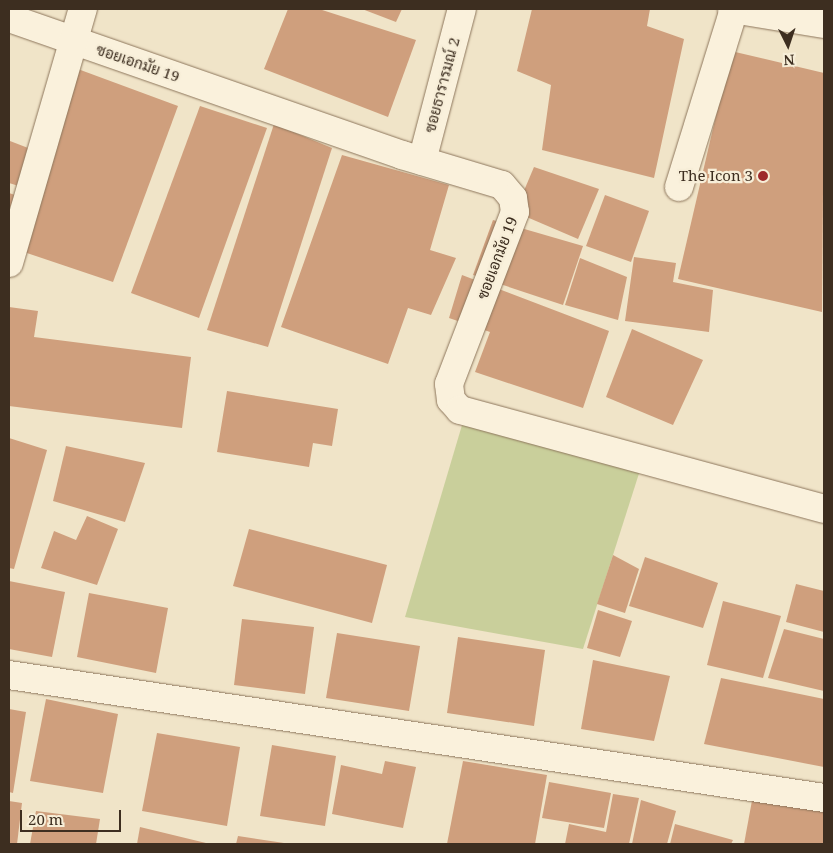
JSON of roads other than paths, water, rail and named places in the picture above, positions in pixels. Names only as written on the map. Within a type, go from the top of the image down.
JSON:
[{"type":"street","points":[[9,263],[83,9]]},
{"type":"street","name":"ซอยธารารมณ์ 2","points":[[422,161],[462,9]]},
{"type":"street","points":[[679,187],[733,9],[824,24]]},
{"type":"street","name":"ซอยเอกมัย 19","points":[[9,18],[422,161],[502,185],[513,198],[515,212],[449,384],[451,400],[460,410],[824,509]]},
{"type":"street","points":[[9,675],[824,798]]},
{"type":"place","name":"The Icon 3","points":[[763,176]]}]
